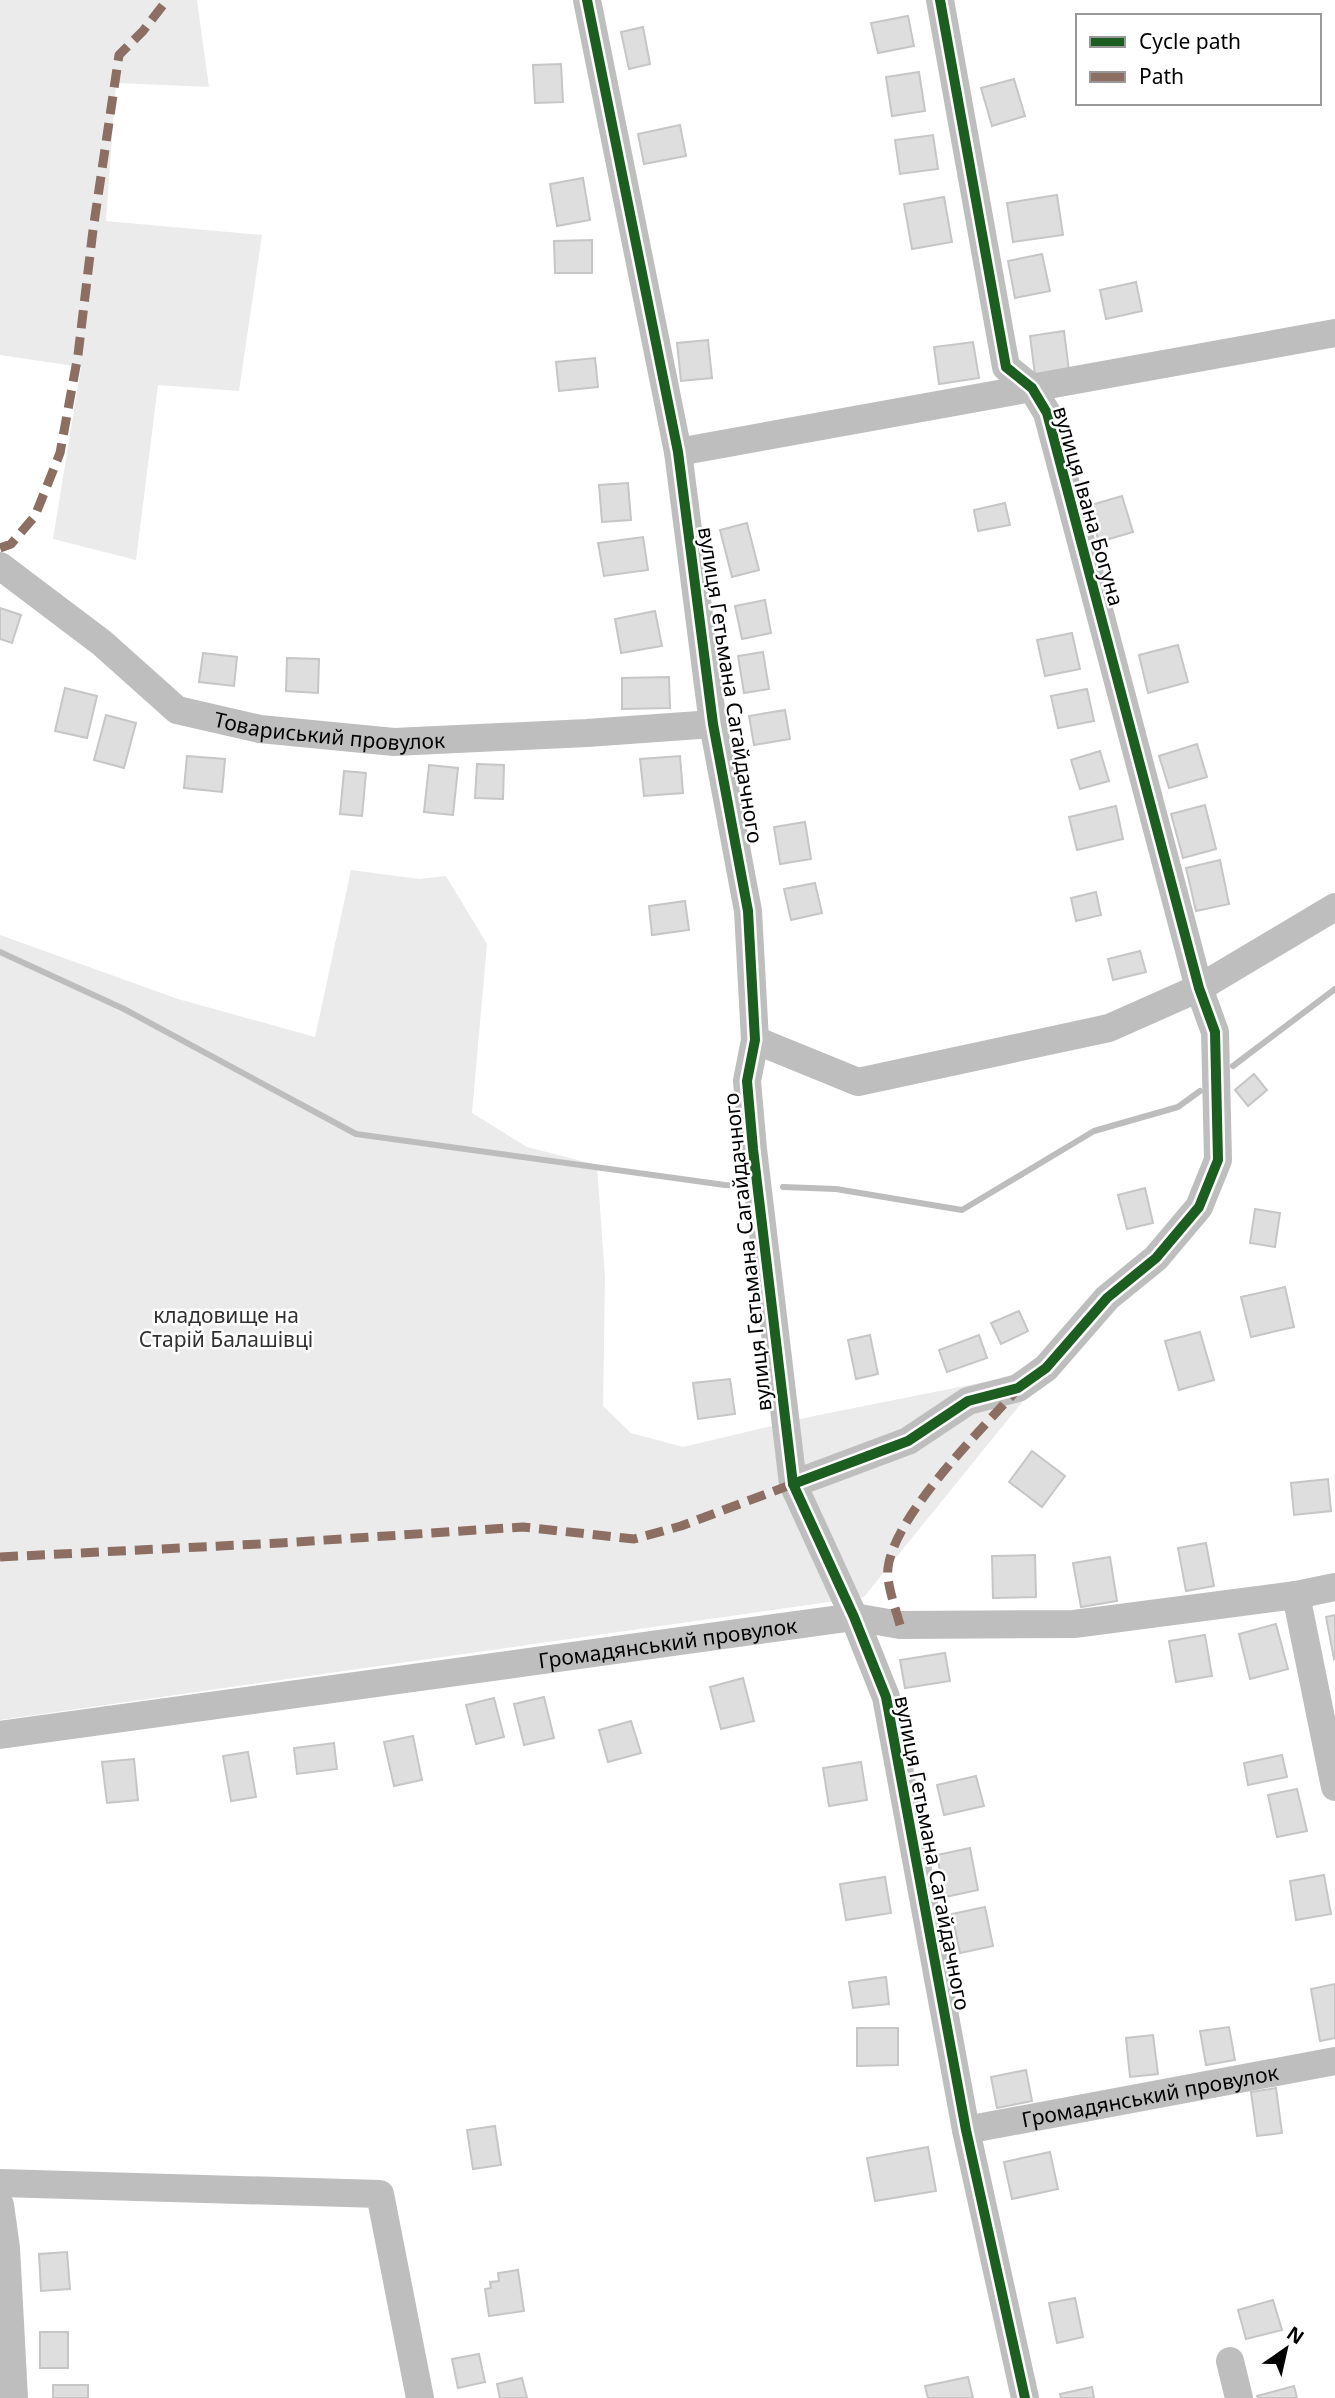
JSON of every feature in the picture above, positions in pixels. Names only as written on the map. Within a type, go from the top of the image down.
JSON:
[{"type":"street","name":"вулиця Гетьмана Сагайдачного","points":[[587,0],[678,452],[713,724],[748,911],[755,1040],[747,1081],[793,1484],[853,1616],[886,1697],[966,2130],[1025,2398]]},
{"type":"street","name":"вулиця Івана Богуна","points":[[940,0],[1006,367],[1031,388],[1047,413],[1199,988]]},
{"type":"street","points":[[678,452],[1335,333]]},
{"type":"street","name":"Товариський провулок","points":[[0,566],[102,643],[177,710],[260,729],[394,742],[713,724]]},
{"type":"street","points":[[755,1040],[858,1082],[1109,1028],[1199,988],[1335,907]]},
{"type":"street","points":[[793,1484],[908,1441],[968,1401],[1018,1388],[1046,1368],[1107,1298],[1156,1258],[1199,1207],[1218,1160],[1215,1032],[1199,988]]},
{"type":"street","name":"Громадянський провулок","points":[[0,1735],[853,1616],[900,1625],[1074,1623],[1296,1595],[1335,1587]]},
{"type":"street","points":[[1296,1595],[1335,1787]]},
{"type":"street","name":"Громадянський провулок","points":[[966,2130],[1335,2061]]},
{"type":"street","points":[[0,2183],[380,2194],[420,2398]]},
{"type":"street","points":[[0,2206],[6,2248],[15,2398]]},
{"type":"street","points":[[1230,2361],[1239,2398]]},
{"type":"green space","points":[[0,0],[197,0],[209,87],[116,83],[106,221],[262,235],[239,391],[158,385],[136,560],[53,539],[81,367],[0,355]]},
{"type":"green space","name":"кладовище на Старій Балашівці","points":[[351,870],[419,879],[446,876],[487,944],[472,1113],[527,1147],[597,1165],[605,1277],[603,1406],[631,1433],[683,1447],[809,1417],[1049,1369],[864,1597],[0,1720],[0,935],[178,999],[315,1037]]},
{"type":"building","points":[[908,16],[914,46],[878,53],[871,23]]},
{"type":"building","points":[[643,27],[650,64],[629,69],[621,32]]},
{"type":"building","points":[[561,64],[563,102],[535,103],[533,65]]},
{"type":"building","points":[[919,72],[925,111],[892,116],[886,77]]},
{"type":"building","points":[[1014,79],[1025,116],[992,126],[981,88]]},
{"type":"building","points":[[680,125],[686,156],[644,164],[638,134]]},
{"type":"building","points":[[933,135],[938,169],[900,174],[895,140]]},
{"type":"building","points":[[583,178],[590,220],[557,226],[550,184]]},
{"type":"building","points":[[1057,195],[1063,235],[1013,242],[1007,203]]},
{"type":"building","points":[[944,197],[952,242],[912,249],[904,204]]},
{"type":"building","points":[[592,240],[592,273],[555,273],[554,241]]},
{"type":"building","points":[[1042,254],[1050,291],[1015,298],[1008,261]]},
{"type":"building","points":[[1136,282],[1142,311],[1106,319],[1100,290]]},
{"type":"building","points":[[1064,331],[1069,371],[1035,375],[1030,336]]},
{"type":"building","points":[[708,340],[712,378],[681,381],[677,343]]},
{"type":"building","points":[[973,342],[979,378],[939,384],[934,347]]},
{"type":"building","points":[[595,358],[598,387],[559,391],[556,362]]},
{"type":"building","points":[[628,483],[631,520],[602,522],[599,485]]},
{"type":"building","points":[[1122,496],[1133,532],[1099,542],[1088,506]]},
{"type":"building","points":[[1005,503],[1010,525],[978,531],[974,510]]},
{"type":"building","points":[[747,523],[759,570],[732,577],[720,530]]},
{"type":"building","points":[[643,537],[648,570],[604,576],[598,543]]},
{"type":"building","points":[[765,600],[771,633],[742,639],[735,606]]},
{"type":"building","points":[[0,608],[21,615],[12,643],[0,639]]},
{"type":"building","points":[[655,611],[662,646],[621,653],[615,619]]},
{"type":"building","points":[[1072,633],[1080,669],[1045,676],[1037,640]]},
{"type":"building","points":[[1178,645],[1188,682],[1148,693],[1139,655]]},
{"type":"building","points":[[763,652],[769,689],[744,693],[738,656]]},
{"type":"building","points":[[203,653],[237,657],[234,686],[199,682]]},
{"type":"building","points":[[287,658],[319,659],[318,693],[286,691]]},
{"type":"building","points":[[669,677],[670,708],[622,709],[622,678]]},
{"type":"building","points":[[65,688],[97,696],[87,738],[55,731]]},
{"type":"building","points":[[1087,689],[1094,721],[1058,728],[1051,696]]},
{"type":"building","points":[[785,710],[790,739],[754,745],[749,716]]},
{"type":"building","points":[[106,715],[136,723],[124,768],[94,760]]},
{"type":"building","points":[[1197,744],[1207,777],[1169,788],[1159,756]]},
{"type":"building","points":[[1100,751],[1109,781],[1080,789],[1071,760]]},
{"type":"building","points":[[187,756],[225,759],[222,792],[184,788]]},
{"type":"building","points":[[680,756],[683,793],[644,796],[640,759]]},
{"type":"building","points":[[477,764],[504,765],[503,799],[475,798]]},
{"type":"building","points":[[429,765],[458,768],[453,815],[424,812]]},
{"type":"building","points":[[344,771],[366,773],[362,816],[340,814]]},
{"type":"building","points":[[1205,805],[1216,849],[1183,858],[1171,814]]},
{"type":"building","points":[[1116,806],[1123,839],[1077,850],[1069,817]]},
{"type":"building","points":[[805,822],[811,859],[780,864],[774,827]]},
{"type":"building","points":[[1220,860],[1229,904],[1196,911],[1186,868]]},
{"type":"building","points":[[815,883],[822,913],[791,920],[784,889]]},
{"type":"building","points":[[1096,892],[1101,915],[1076,921],[1071,898]]},
{"type":"building","points":[[685,901],[689,930],[652,935],[649,906]]},
{"type":"building","points":[[1140,951],[1146,972],[1113,980],[1108,959]]},
{"type":"building","points":[[1254,1074],[1267,1090],[1248,1106],[1235,1090]]},
{"type":"building","points":[[1145,1188],[1153,1223],[1127,1229],[1118,1195]]},
{"type":"building","points":[[1255,1209],[1280,1213],[1275,1247],[1250,1243]]},
{"type":"building","points":[[1285,1287],[1294,1327],[1251,1337],[1241,1297]]},
{"type":"building","points":[[1019,1311],[1028,1331],[1001,1344],[991,1323]]},
{"type":"building","points":[[1200,1332],[1214,1380],[1179,1390],[1165,1341]]},
{"type":"building","points":[[870,1335],[878,1374],[856,1379],[848,1340]]},
{"type":"building","points":[[979,1335],[987,1358],[947,1372],[939,1350]]},
{"type":"building","points":[[730,1379],[735,1414],[698,1419],[693,1383]]},
{"type":"building","points":[[1032,1451],[1065,1476],[1042,1507],[1009,1482]]},
{"type":"building","points":[[1328,1479],[1331,1511],[1294,1515],[1291,1483]]},
{"type":"building","points":[[1206,1543],[1214,1586],[1186,1591],[1178,1548]]},
{"type":"building","points":[[1035,1555],[1036,1597],[993,1598],[992,1556]]},
{"type":"building","points":[[1110,1557],[1117,1601],[1081,1607],[1073,1563]]},
{"type":"building","points":[[1335,1615],[1335,1658],[1334,1659],[1326,1617]]},
{"type":"building","points":[[1276,1624],[1288,1669],[1250,1679],[1239,1634]]},
{"type":"building","points":[[1205,1635],[1212,1676],[1176,1682],[1169,1641]]},
{"type":"building","points":[[945,1653],[950,1681],[905,1688],[900,1660]]},
{"type":"building","points":[[743,1678],[754,1721],[721,1729],[710,1687]]},
{"type":"building","points":[[544,1697],[554,1738],[524,1745],[514,1704]]},
{"type":"building","points":[[494,1698],[504,1737],[476,1744],[466,1705]]},
{"type":"building","points":[[631,1721],[641,1753],[608,1762],[599,1730]]},
{"type":"building","points":[[413,1736],[422,1780],[394,1786],[384,1742]]},
{"type":"building","points":[[334,1743],[337,1769],[297,1774],[294,1748]]},
{"type":"building","points":[[248,1752],[256,1797],[231,1801],[223,1756]]},
{"type":"building","points":[[1282,1755],[1287,1777],[1248,1785],[1244,1763]]},
{"type":"building","points":[[134,1759],[138,1800],[107,1803],[102,1762]]},
{"type":"building","points":[[861,1762],[867,1800],[829,1806],[823,1768]]},
{"type":"building","points":[[976,1776],[984,1806],[944,1815],[937,1785]]},
{"type":"building","points":[[1297,1789],[1307,1831],[1277,1837],[1268,1795]]},
{"type":"building","points":[[970,1848],[978,1890],[945,1897],[937,1855]]},
{"type":"building","points":[[1324,1875],[1331,1914],[1296,1920],[1290,1881]]},
{"type":"building","points":[[885,1877],[891,1913],[846,1920],[840,1884]]},
{"type":"building","points":[[985,1907],[993,1946],[960,1953],[952,1914]]},
{"type":"building","points":[[886,1977],[889,2004],[853,2008],[849,1982]]},
{"type":"building","points":[[1335,1984],[1335,2038],[1320,2041],[1311,1989]]},
{"type":"building","points":[[1229,2027],[1235,2060],[1206,2065],[1200,2031]]},
{"type":"building","points":[[857,2028],[898,2028],[898,2065],[857,2066]]},
{"type":"building","points":[[1153,2035],[1158,2074],[1130,2077],[1126,2038]]},
{"type":"building","points":[[1026,2070],[1032,2101],[997,2108],[991,2077]]},
{"type":"building","points":[[1276,2088],[1282,2133],[1257,2136],[1251,2092]]},
{"type":"building","points":[[495,2126],[501,2165],[473,2169],[467,2130]]},
{"type":"building","points":[[928,2147],[936,2191],[875,2201],[867,2158]]},
{"type":"building","points":[[1050,2152],[1058,2189],[1012,2199],[1004,2162]]},
{"type":"building","points":[[67,2252],[70,2289],[41,2291],[39,2254]]},
{"type":"building","points":[[518,2270],[524,2311],[489,2316],[485,2289],[491,2288],[490,2282],[499,2281],[498,2273]]},
{"type":"building","points":[[1075,2298],[1083,2337],[1057,2343],[1049,2303]]},
{"type":"building","points":[[1273,2300],[1282,2330],[1246,2339],[1238,2310]]},
{"type":"building","points":[[40,2332],[68,2332],[68,2368],[40,2368]]},
{"type":"building","points":[[479,2354],[485,2382],[458,2388],[452,2359]]},
{"type":"building","points":[[968,2377],[973,2398],[928,2398],[925,2386]]},
{"type":"building","points":[[522,2378],[527,2398],[500,2398],[497,2384]]},
{"type":"building","points":[[53,2385],[88,2385],[88,2398],[53,2398]]},
{"type":"building","points":[[1294,2386],[1297,2398],[1257,2396]]},
{"type":"building","points":[[1092,2387],[1094,2398],[1061,2398],[1060,2394]]},
{"type":"waterway","points":[[0,952],[124,1009],[356,1134],[747,1186]]},
{"type":"waterway","points":[[1233,1066],[1335,989]]},
{"type":"waterway","points":[[783,1187],[836,1189],[962,1210],[1094,1131],[1178,1107],[1200,1091]]},
{"type":"marked path","points":[[0,548],[11,544],[35,516],[60,453],[78,355],[119,55],[143,31],[167,0]]},
{"type":"marked path","points":[[900,1625],[890,1589],[888,1568],[905,1524],[961,1451],[1016,1391]]},
{"type":"marked path","points":[[0,1557],[523,1527],[634,1539],[681,1526],[793,1484]]},
{"type":"cycle path","points":[[587,0],[678,452],[713,724],[748,911],[755,1040],[747,1081],[793,1484],[854,1617],[886,1697],[966,2130],[1025,2398]]},
{"type":"cycle path","points":[[793,1484],[908,1441],[968,1401],[1018,1388],[1046,1368],[1107,1298],[1156,1258],[1199,1207],[1218,1160],[1215,1032],[1199,988],[1047,413],[1032,388],[1006,367],[940,0]]}]
